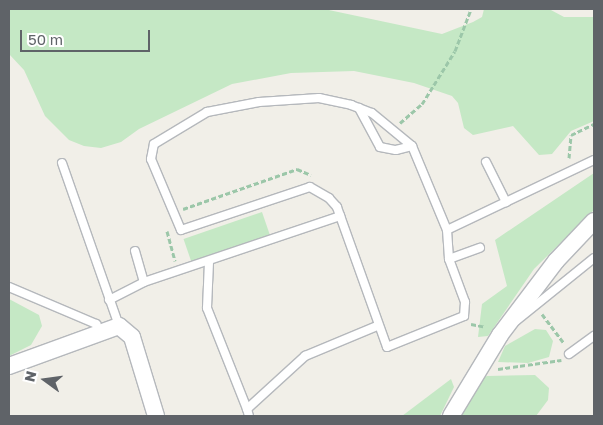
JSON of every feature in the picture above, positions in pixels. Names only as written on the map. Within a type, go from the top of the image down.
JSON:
[{"type":"street","points":[[451,416],[477,369],[508,325],[556,261],[594,221]]},
{"type":"street","points":[[9,366],[119,326],[132,337],[156,416]]},
{"type":"lane","points":[[319,98],[359,108],[394,128],[412,146],[447,230],[449,260],[465,302],[459,321],[390,347],[385,346],[340,216],[329,198],[310,187],[181,230],[170,214],[150,159],[154,144],[183,123],[207,112],[259,102],[319,98]]},
{"type":"lane","points":[[359,108],[380,147],[396,150],[412,146]]},
{"type":"lane","points":[[447,230],[594,160]]},
{"type":"lane","points":[[486,162],[506,202]]},
{"type":"lane","points":[[62,163],[119,326]]},
{"type":"lane","points":[[109,300],[144,282],[209,262],[340,216]]},
{"type":"lane","points":[[449,260],[480,248]]},
{"type":"lane","points":[[135,251],[144,282]]},
{"type":"lane","points":[[508,325],[537,307],[594,258]]},
{"type":"lane","points":[[209,262],[207,308],[248,413],[319,347],[377,326]]},
{"type":"lane","points":[[9,287],[96,324],[100,332]]},
{"type":"lane","points":[[569,354],[594,336]]},
{"type":"path","points":[[394,128],[422,104],[455,51],[471,9]]},
{"type":"path","points":[[570,159],[571,134],[594,124]]},
{"type":"path","points":[[170,214],[167,238],[178,271]]},
{"type":"path","points":[[477,369],[530,367],[569,354],[537,307]]},
{"type":"green space","points":[[9,9],[324,9],[442,34],[482,17],[484,9],[549,9],[564,17],[594,17],[594,121],[571,131],[552,154],[539,155],[513,126],[473,135],[464,128],[458,103],[452,96],[414,83],[354,71],[291,73],[232,84],[139,129],[121,142],[101,148],[84,146],[69,140],[45,116],[24,70],[9,54]]},
{"type":"green space","points":[[594,173],[594,210],[534,269],[488,336],[478,337],[482,304],[507,286],[495,240]]},
{"type":"green space","points":[[262,212],[270,235],[191,262],[184,239]]},
{"type":"green space","points":[[9,299],[39,315],[42,326],[31,345],[9,356]]},
{"type":"green space","points":[[535,329],[546,330],[553,341],[549,357],[528,363],[498,362],[505,346]]},
{"type":"green space","points":[[535,375],[549,388],[548,400],[536,416],[458,416],[479,380],[487,376]]},
{"type":"green space","points":[[451,379],[454,387],[440,416],[402,416]]}]
